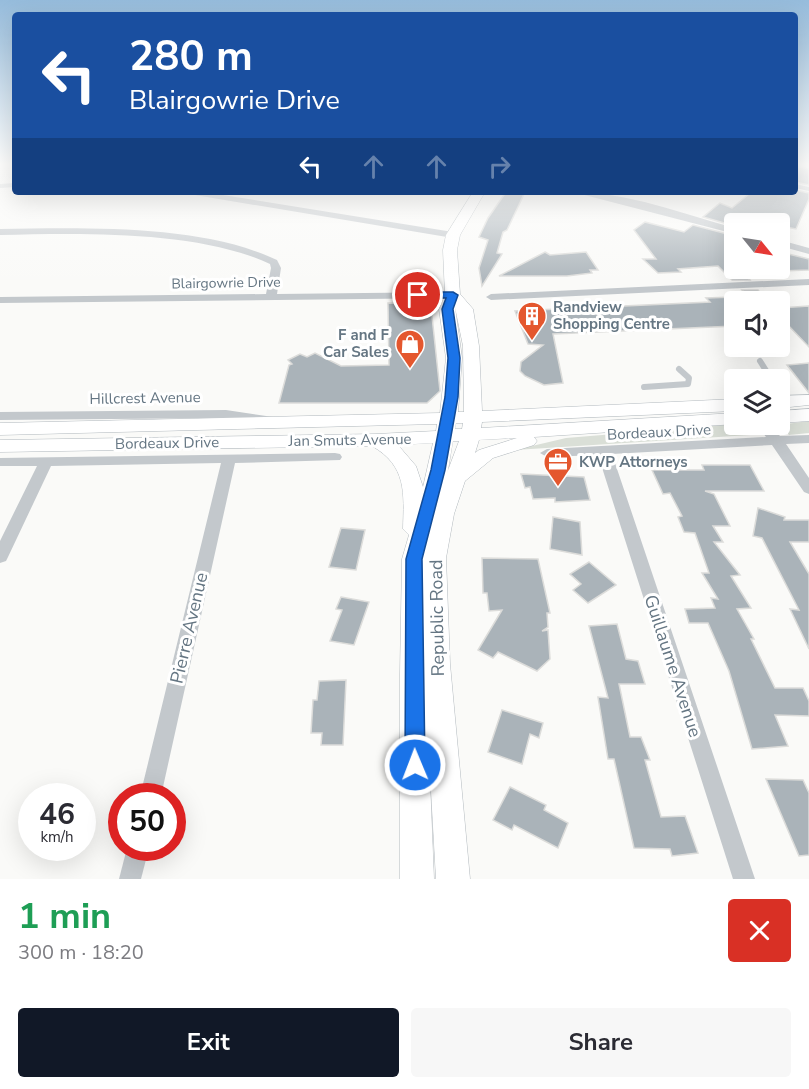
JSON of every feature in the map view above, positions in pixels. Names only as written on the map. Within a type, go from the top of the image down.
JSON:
[{"type":"main road","name":"Republic Road","points":[[417,879],[413,674],[414,559],[452,397],[454,358],[447,309],[453,295],[450,250],[453,235],[471,206]]},
{"type":"main road","name":"Republic Road","points":[[453,295],[465,309],[471,346],[472,426],[458,476],[443,514],[434,558],[437,664],[453,879]]},
{"type":"main road","points":[[790,401],[809,400]]},
{"type":"main road","name":"Jan Smuts Avenue","points":[[0,446],[376,440],[446,428],[724,406]]},
{"type":"main road","points":[[790,416],[809,415]]},
{"type":"main road","name":"Jan Smuts Avenue","points":[[472,426],[595,427],[724,420]]},
{"type":"main road","name":"Jan Smuts Avenue","points":[[0,429],[289,424],[446,428]]},
{"type":"main road","points":[[458,476],[486,454],[507,446],[595,427]]},
{"type":"main road","points":[[376,440],[398,454],[408,466],[414,506],[414,559]]},
{"type":"street","points":[[275,206],[453,235]]},
{"type":"street","points":[[643,206],[724,228]]},
{"type":"street","points":[[0,232],[127,234],[221,243],[248,250],[274,262],[276,268],[271,297]]},
{"type":"street","points":[[790,246],[809,251]]},
{"type":"street","points":[[491,297],[809,282]]},
{"type":"street","name":"Blairgowrie Drive","points":[[0,300],[453,295]]},
{"type":"street","name":"Hillcrest Avenue","points":[[0,416],[226,414],[289,424]]},
{"type":"street","points":[[771,435],[809,489]]},
{"type":"street","name":"Bordeaux Drive","points":[[547,453],[604,452],[809,439]]},
{"type":"street","name":"Guillaume Avenue","points":[[604,452],[744,879]]},
{"type":"street","name":"Bordeaux Drive","points":[[0,462],[335,457]]},
{"type":"street","name":"Pierre Avenue","points":[[153,783],[229,459]]},
{"type":"street","points":[[0,557],[46,461]]},
{"type":"street","points":[[130,879],[135,861]]},
{"type":"lane","points":[[760,361],[765,369]]},
{"type":"lane","points":[[644,387],[688,384],[689,378],[679,369]]},
{"type":"shaded area","points":[[809,421],[809,433],[790,435],[790,424]]},
{"type":"shaded area","points":[[724,425],[724,435],[750,435],[515,450],[566,438]]},
{"type":"building","points":[[496,206],[518,206],[507,230],[503,232],[497,253],[502,254],[482,286],[479,268],[488,240],[479,237]]},
{"type":"building","points":[[716,206],[732,208],[734,206],[806,206],[796,229],[790,228],[790,213],[724,213],[724,223],[703,217]]},
{"type":"building","points":[[645,222],[684,232],[693,225],[724,233],[724,272],[718,266],[658,273],[643,259],[656,259],[634,230]]},
{"type":"building","points":[[545,252],[550,255],[586,252],[598,270],[590,270],[592,273],[567,276],[499,276]]},
{"type":"building","points":[[790,254],[809,259],[809,270],[790,271]]},
{"type":"building","name":"Randview Shopping Centre","points":[[724,297],[724,326],[553,334],[563,383],[544,385],[520,371],[521,362],[543,345],[528,344],[515,311],[710,302],[706,298]]},
{"type":"building","points":[[388,303],[423,304],[431,307],[440,391],[427,403],[279,403],[289,365],[292,364],[288,360],[300,354],[307,357],[315,353],[341,366],[389,365]]},
{"type":"building","points":[[809,306],[809,347],[790,327],[790,307]]},
{"type":"building","points":[[809,363],[809,393],[787,365]]},
{"type":"building","points":[[702,465],[750,465],[764,491],[705,491],[714,494],[730,526],[713,526],[723,542],[714,542],[740,575],[731,576],[751,608],[737,609],[754,639],[751,639],[775,688],[803,688],[809,701],[809,716],[775,715],[788,746],[752,749],[729,671],[708,623],[689,623],[685,609],[715,608],[711,598],[718,599],[702,573],[709,573],[695,533],[684,532],[678,517],[682,516],[670,493],[663,494],[652,470],[704,470]]},
{"type":"building","name":"KWP Attorneys","points":[[521,474],[584,477],[590,500],[555,502],[555,498],[533,499],[530,487],[525,488]]},
{"type":"building","points":[[758,508],[785,517],[784,520],[809,520],[809,542],[790,542],[809,574],[809,649],[790,609],[799,610],[762,538],[753,536]]},
{"type":"building","points":[[553,517],[580,522],[582,555],[550,549]]},
{"type":"building","points":[[341,528],[365,530],[356,570],[329,567]]},
{"type":"building","points":[[482,558],[538,559],[550,613],[547,613],[548,627],[542,631],[548,630],[550,659],[537,671],[498,652],[493,658],[478,650],[502,610],[489,611],[487,593],[483,593]]},
{"type":"building","points":[[589,562],[616,585],[588,603],[573,590],[581,584],[570,574]]},
{"type":"building","points":[[341,597],[369,602],[354,645],[330,641],[342,610],[336,609]]},
{"type":"building","points":[[617,624],[626,659],[638,661],[645,684],[619,684],[630,737],[641,737],[650,760],[645,760],[661,817],[685,816],[698,853],[672,856],[670,849],[634,848],[614,759],[608,759],[598,697],[608,698],[589,626]]},
{"type":"building","points":[[346,680],[343,745],[321,745],[322,733],[311,733],[313,700],[317,700],[319,681]]},
{"type":"building","points":[[502,710],[543,723],[539,738],[530,734],[522,764],[488,752]]},
{"type":"building","points":[[766,779],[803,780],[809,793],[809,855],[799,856]]},
{"type":"building","points":[[510,787],[546,805],[544,810],[568,823],[558,848],[514,825],[512,830],[493,820]]},
{"type":"place","name":"Randview Shopping Centre","points":[[532,342]]},
{"type":"place","name":"F and F Car Sales","points":[[410,370]]},
{"type":"place","name":"KWP Attorneys","points":[[558,488]]},
{"type":"route","points":[[415,765],[414,559],[438,470],[452,397],[454,358],[447,309],[453,295],[418,295]]}]
